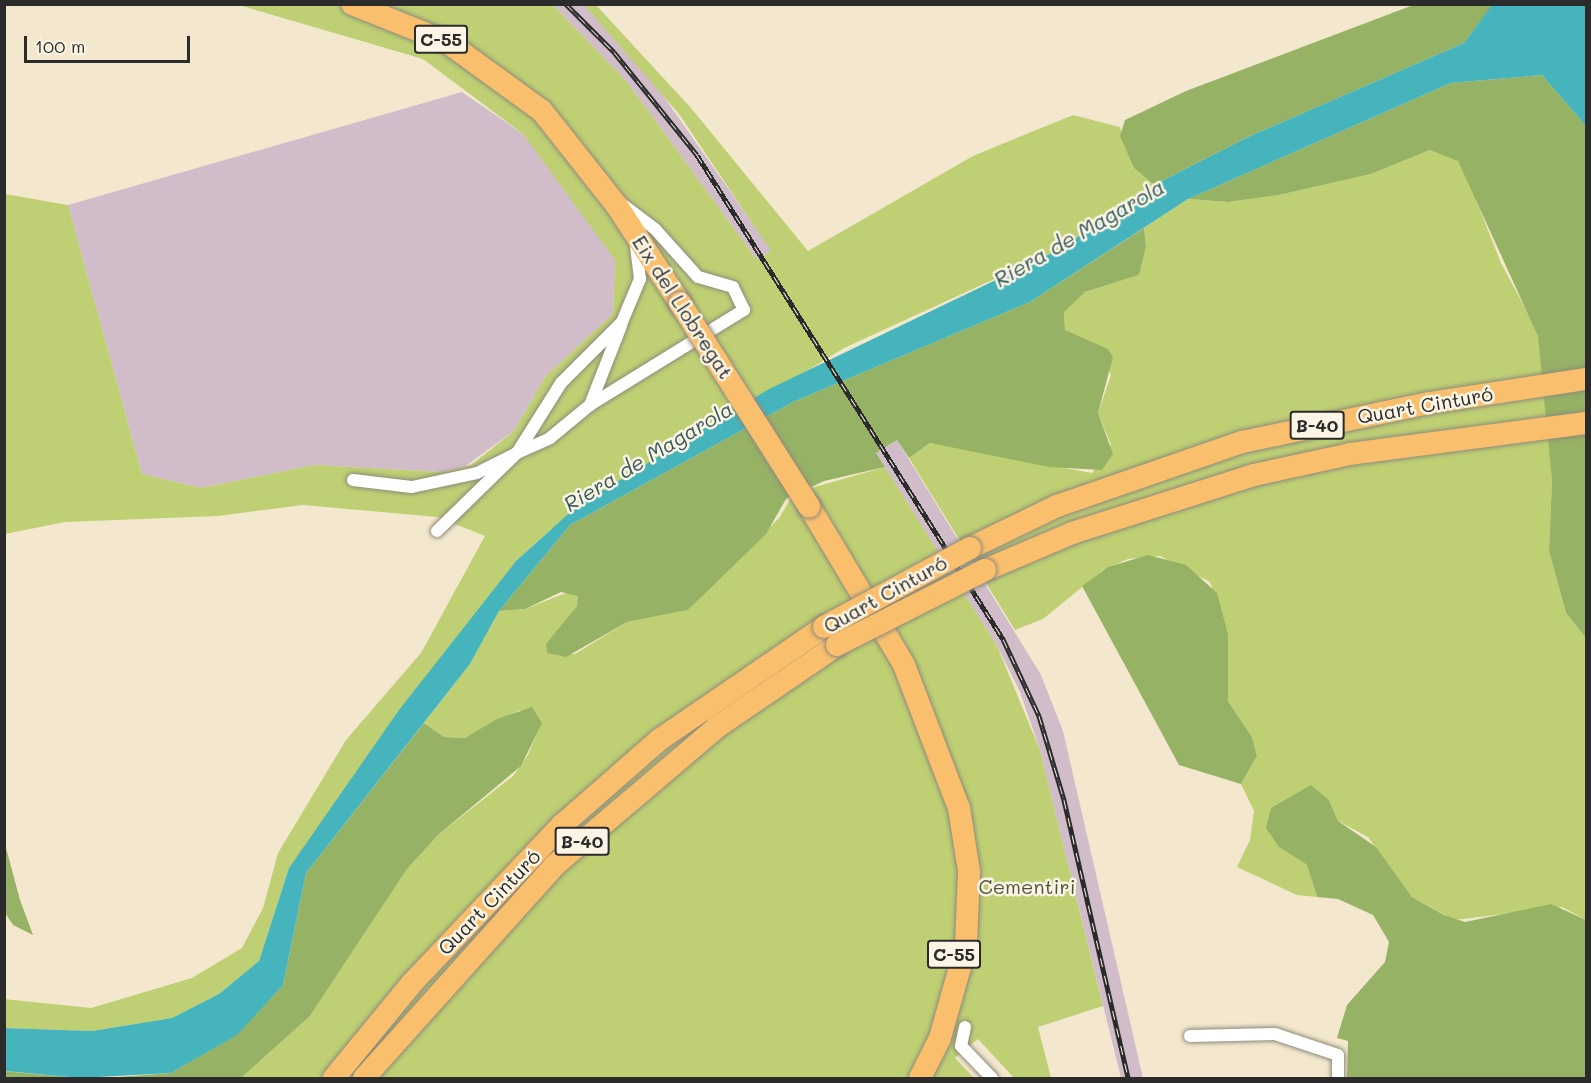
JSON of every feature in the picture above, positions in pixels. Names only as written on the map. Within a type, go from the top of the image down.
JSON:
[{"type":"highway","name":"Eix del Llobregat","points":[[352,4],[447,42],[497,74],[542,111],[606,191],[645,231],[655,276],[680,303],[809,506],[904,665],[934,736],[959,808],[968,911],[955,997],[920,1078]]},
{"type":"highway","name":"Quart Cinturó","points":[[334,1078],[412,983],[562,825],[659,740],[831,636],[970,548],[1057,507],[1253,440],[1429,403],[1587,379]]},
{"type":"highway","name":"Quart Cinturó","points":[[364,1078],[555,865],[717,727],[831,636],[1072,533],[1254,475],[1339,456],[1587,423]]},
{"type":"highway","name":"Eix del Llobregat","points":[[907,1078],[949,983],[959,923],[952,820],[934,736]]},
{"type":"street","points":[[353,480],[412,487],[477,473],[572,423],[590,405],[744,310],[733,287],[698,278],[645,231]]},
{"type":"street","points":[[437,531],[517,453],[561,383],[622,322],[655,276]]},
{"type":"street","points":[[590,405],[622,322]]},
{"type":"street","points":[[965,1027],[961,1046],[992,1078]]},
{"type":"street","points":[[1190,1036],[1275,1034],[1338,1055],[1338,1078]]},
{"type":"shaded area","points":[[553,5],[584,5],[636,57],[772,251],[757,260],[627,82]]},
{"type":"shaded area","points":[[462,92],[523,134],[579,204],[615,260],[613,314],[545,377],[514,431],[464,467],[442,472],[314,465],[201,488],[142,474],[68,205]]},
{"type":"shaded area","points":[[897,440],[1041,675],[1063,731],[1143,1078],[1121,1078],[1040,750],[1020,692],[997,646],[876,453]]},
{"type":"green space","points":[[1416,4],[1492,6],[1464,43],[1248,137],[1154,185],[1134,168],[1120,136],[1125,120],[1186,91]]},
{"type":"green space","points":[[239,5],[553,5],[627,82],[757,260],[771,251],[679,114],[584,5],[596,5],[691,108],[808,251],[973,156],[1073,115],[1120,127],[1134,168],[1154,185],[1060,249],[844,348],[550,530],[516,561],[289,868],[259,961],[219,994],[172,1018],[92,1031],[5,1028],[4,999],[91,1008],[192,978],[242,948],[263,908],[278,853],[346,740],[421,653],[485,536],[437,517],[303,505],[218,516],[65,522],[5,534],[5,194],[68,205],[142,474],[201,488],[314,465],[442,472],[471,465],[514,431],[545,377],[613,314],[615,260],[523,134],[423,59]]},
{"type":"green space","points":[[1542,75],[1586,126],[1586,638],[1566,613],[1549,551],[1552,481],[1538,336],[1458,161],[1430,150],[1371,174],[1279,195],[1228,202],[1188,199],[1451,83]]},
{"type":"green space","points":[[1430,150],[1452,155],[1463,167],[1501,263],[1536,328],[1544,359],[1552,481],[1549,551],[1566,613],[1586,638],[1586,920],[1562,907],[1454,920],[1412,897],[1368,837],[1338,821],[1329,800],[1279,847],[1307,865],[1317,897],[1297,895],[1237,867],[1250,840],[1254,811],[1241,784],[1257,756],[1252,737],[1228,701],[1228,634],[1210,582],[1160,556],[1128,559],[1103,570],[1043,619],[1015,630],[909,458],[930,443],[1092,473],[1111,445],[1098,413],[1111,375],[1098,346],[1065,330],[1064,311],[1085,292],[1139,275],[1146,247],[1144,228],[1188,199],[1228,202],[1279,195],[1371,174]]},
{"type":"green space","points":[[1144,228],[1146,247],[1139,275],[1085,292],[1064,312],[1065,330],[1108,349],[1113,357],[1098,413],[1113,454],[1102,470],[1049,467],[930,443],[909,458],[897,440],[876,453],[885,467],[824,481],[786,499],[766,534],[688,610],[627,622],[566,657],[547,653],[546,644],[577,606],[578,596],[561,592],[525,609],[499,611],[570,525],[793,402],[1030,302]]},
{"type":"green space","name":"Cementiri","points":[[885,467],[997,646],[1040,750],[1103,1006],[1038,1027],[1051,1078],[1014,1078],[978,1039],[955,1058],[974,1078],[241,1078],[310,1016],[407,869],[438,835],[513,776],[528,755],[541,723],[520,710],[465,738],[444,737],[424,723],[470,664],[499,611],[525,609],[571,591],[579,597],[577,606],[546,645],[547,653],[575,654],[627,622],[688,610],[779,518],[794,493]]},
{"type":"green space","points":[[1148,555],[1186,565],[1217,593],[1228,634],[1228,701],[1252,737],[1257,756],[1241,784],[1179,765],[1082,586],[1108,567]]},
{"type":"green space","points":[[532,707],[542,723],[521,766],[438,835],[407,869],[310,1016],[241,1078],[106,1078],[171,1073],[236,1035],[283,985],[306,873],[424,723],[444,737],[465,738],[497,719]]},
{"type":"green space","points":[[1311,785],[1329,800],[1338,821],[1376,847],[1412,897],[1444,915],[1465,922],[1551,904],[1586,920],[1586,1078],[1347,1078],[1348,1041],[1337,1038],[1347,1005],[1385,962],[1389,942],[1373,915],[1338,899],[1317,897],[1307,865],[1279,847],[1266,828],[1271,808]]},
{"type":"green space","points":[[5,844],[20,900],[33,935],[13,925],[5,913]]},
{"type":"green space","points":[[4,1071],[13,1072],[80,1078],[5,1078]]},
{"type":"water","points":[[1492,5],[1586,5],[1586,126],[1542,75],[1451,83],[1188,199],[1030,302],[793,402],[570,525],[499,611],[470,664],[306,873],[283,985],[237,1035],[171,1073],[80,1078],[5,1071],[4,1028],[92,1031],[172,1018],[219,994],[259,961],[289,868],[399,710],[516,561],[576,507],[769,389],[1060,249],[1154,185],[1248,137],[1464,43]]},
{"type":"railway","points":[[566,4],[614,52],[697,155],[1003,639],[1039,716],[1064,800],[1128,1078]]},
{"type":"water label","name":"Riera de Magarola","points":[[1079,233]]},
{"type":"water label","name":"Riera de Magarola","points":[[648,456]]}]
